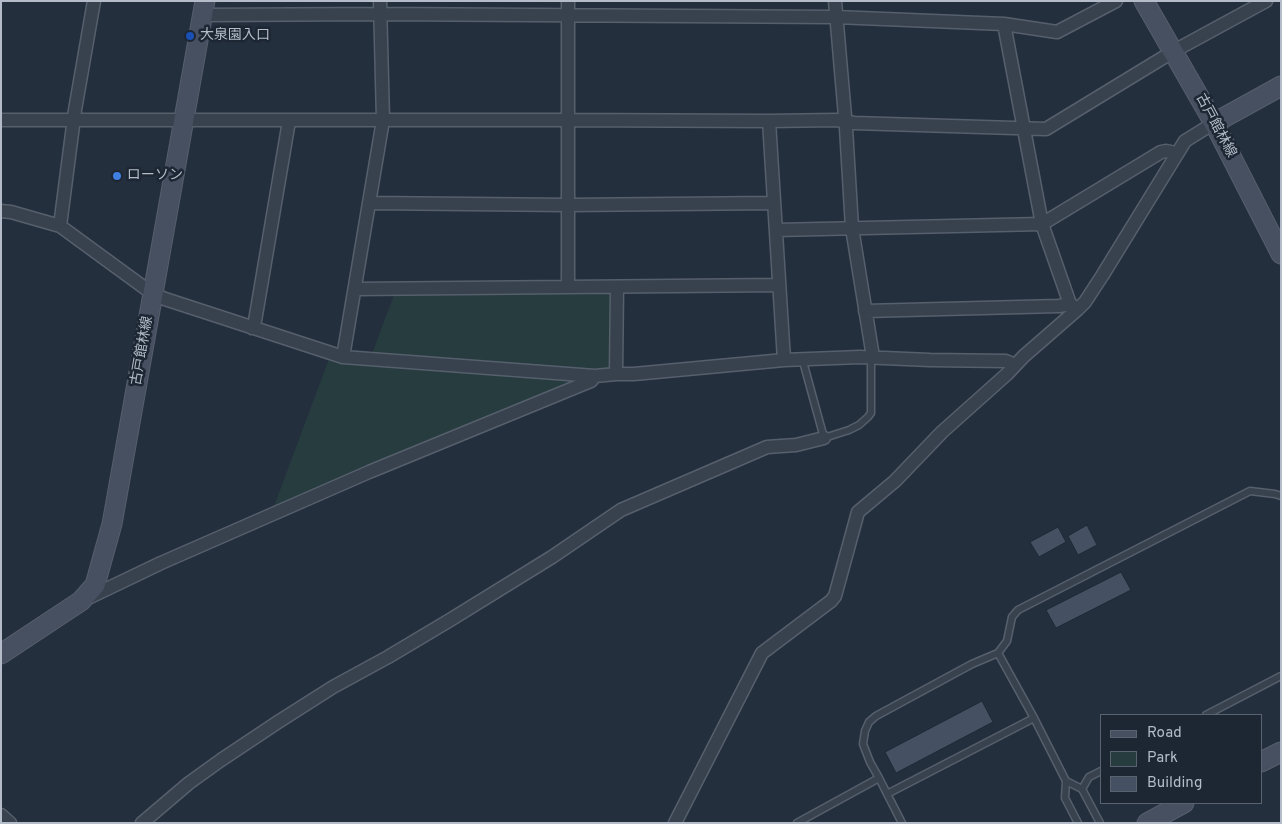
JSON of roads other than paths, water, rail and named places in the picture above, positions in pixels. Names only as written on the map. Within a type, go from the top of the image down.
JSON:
[{"type":"main road","name":"古戸館林線","points":[[1144,1],[1214,124],[1281,254]]},
{"type":"main road","name":"古戸館林線","points":[[1,654],[81,601],[95,585],[112,524],[203,8]]},
{"type":"main road","points":[[1214,124],[1281,86]]},
{"type":"main road","points":[[1262,762],[1281,752]]},
{"type":"main road","points":[[1147,823],[1182,804]]},
{"type":"street","points":[[60,226],[74,120],[94,1]]},
{"type":"street","points":[[343,357],[383,120],[380,1]]},
{"type":"street","points":[[568,1],[568,287]]},
{"type":"street","points":[[835,1],[852,228],[873,357]]},
{"type":"street","points":[[203,8],[381,14],[836,17],[1004,24],[1057,32],[1116,1]]},
{"type":"street","points":[[1,120],[837,120],[854,123],[1046,129],[1174,51],[1266,1]]},
{"type":"street","points":[[1004,24],[1042,224],[1074,307]]},
{"type":"street","points":[[252,328],[257,311],[289,121]]},
{"type":"street","points":[[769,121],[784,360]]},
{"type":"street","points":[[675,823],[762,653],[835,596],[858,512],[895,481],[942,432],[1015,365],[1074,307],[1085,302],[1184,141],[1214,124]]},
{"type":"street","points":[[776,230],[1042,224],[1162,152],[1176,153]]},
{"type":"street","points":[[369,203],[568,205],[774,203]]},
{"type":"street","points":[[1,211],[60,226],[153,294],[343,357],[595,376],[784,360],[873,357],[1006,361],[1015,365]]},
{"type":"street","points":[[355,289],[779,285]]},
{"type":"street","points":[[616,374],[617,287]]},
{"type":"street","points":[[866,311],[1074,307]]},
{"type":"street","points":[[81,601],[161,563],[369,472],[581,386],[591,381],[595,376]]},
{"type":"street","points":[[142,823],[189,783],[278,722],[333,687],[388,657],[529,572],[621,510],[768,447],[796,445],[824,438]]},
{"type":"street","points":[[1,815],[10,823]]},
{"type":"lane","points":[[804,360],[824,438],[849,430],[859,425],[868,417],[870,413],[871,364],[873,357]]},
{"type":"lane","points":[[902,823],[870,762],[863,744],[869,722],[876,716],[998,652],[1007,640],[1012,617],[1018,610],[1250,491],[1281,496]]},
{"type":"lane","points":[[998,652],[1066,781],[1065,798],[1078,823]]},
{"type":"lane","points":[[1208,714],[1281,676]]},
{"type":"lane","points":[[888,794],[1034,718]]},
{"type":"lane","points":[[1082,789],[1089,777],[1100,772]]},
{"type":"lane","points":[[797,823],[879,778]]},
{"type":"lane","points":[[1066,781],[1082,789],[1100,823]]},
{"type":"place","name":"大泉園入口","points":[[190,36]]},
{"type":"place","name":"ローソン","points":[[117,176]]}]
